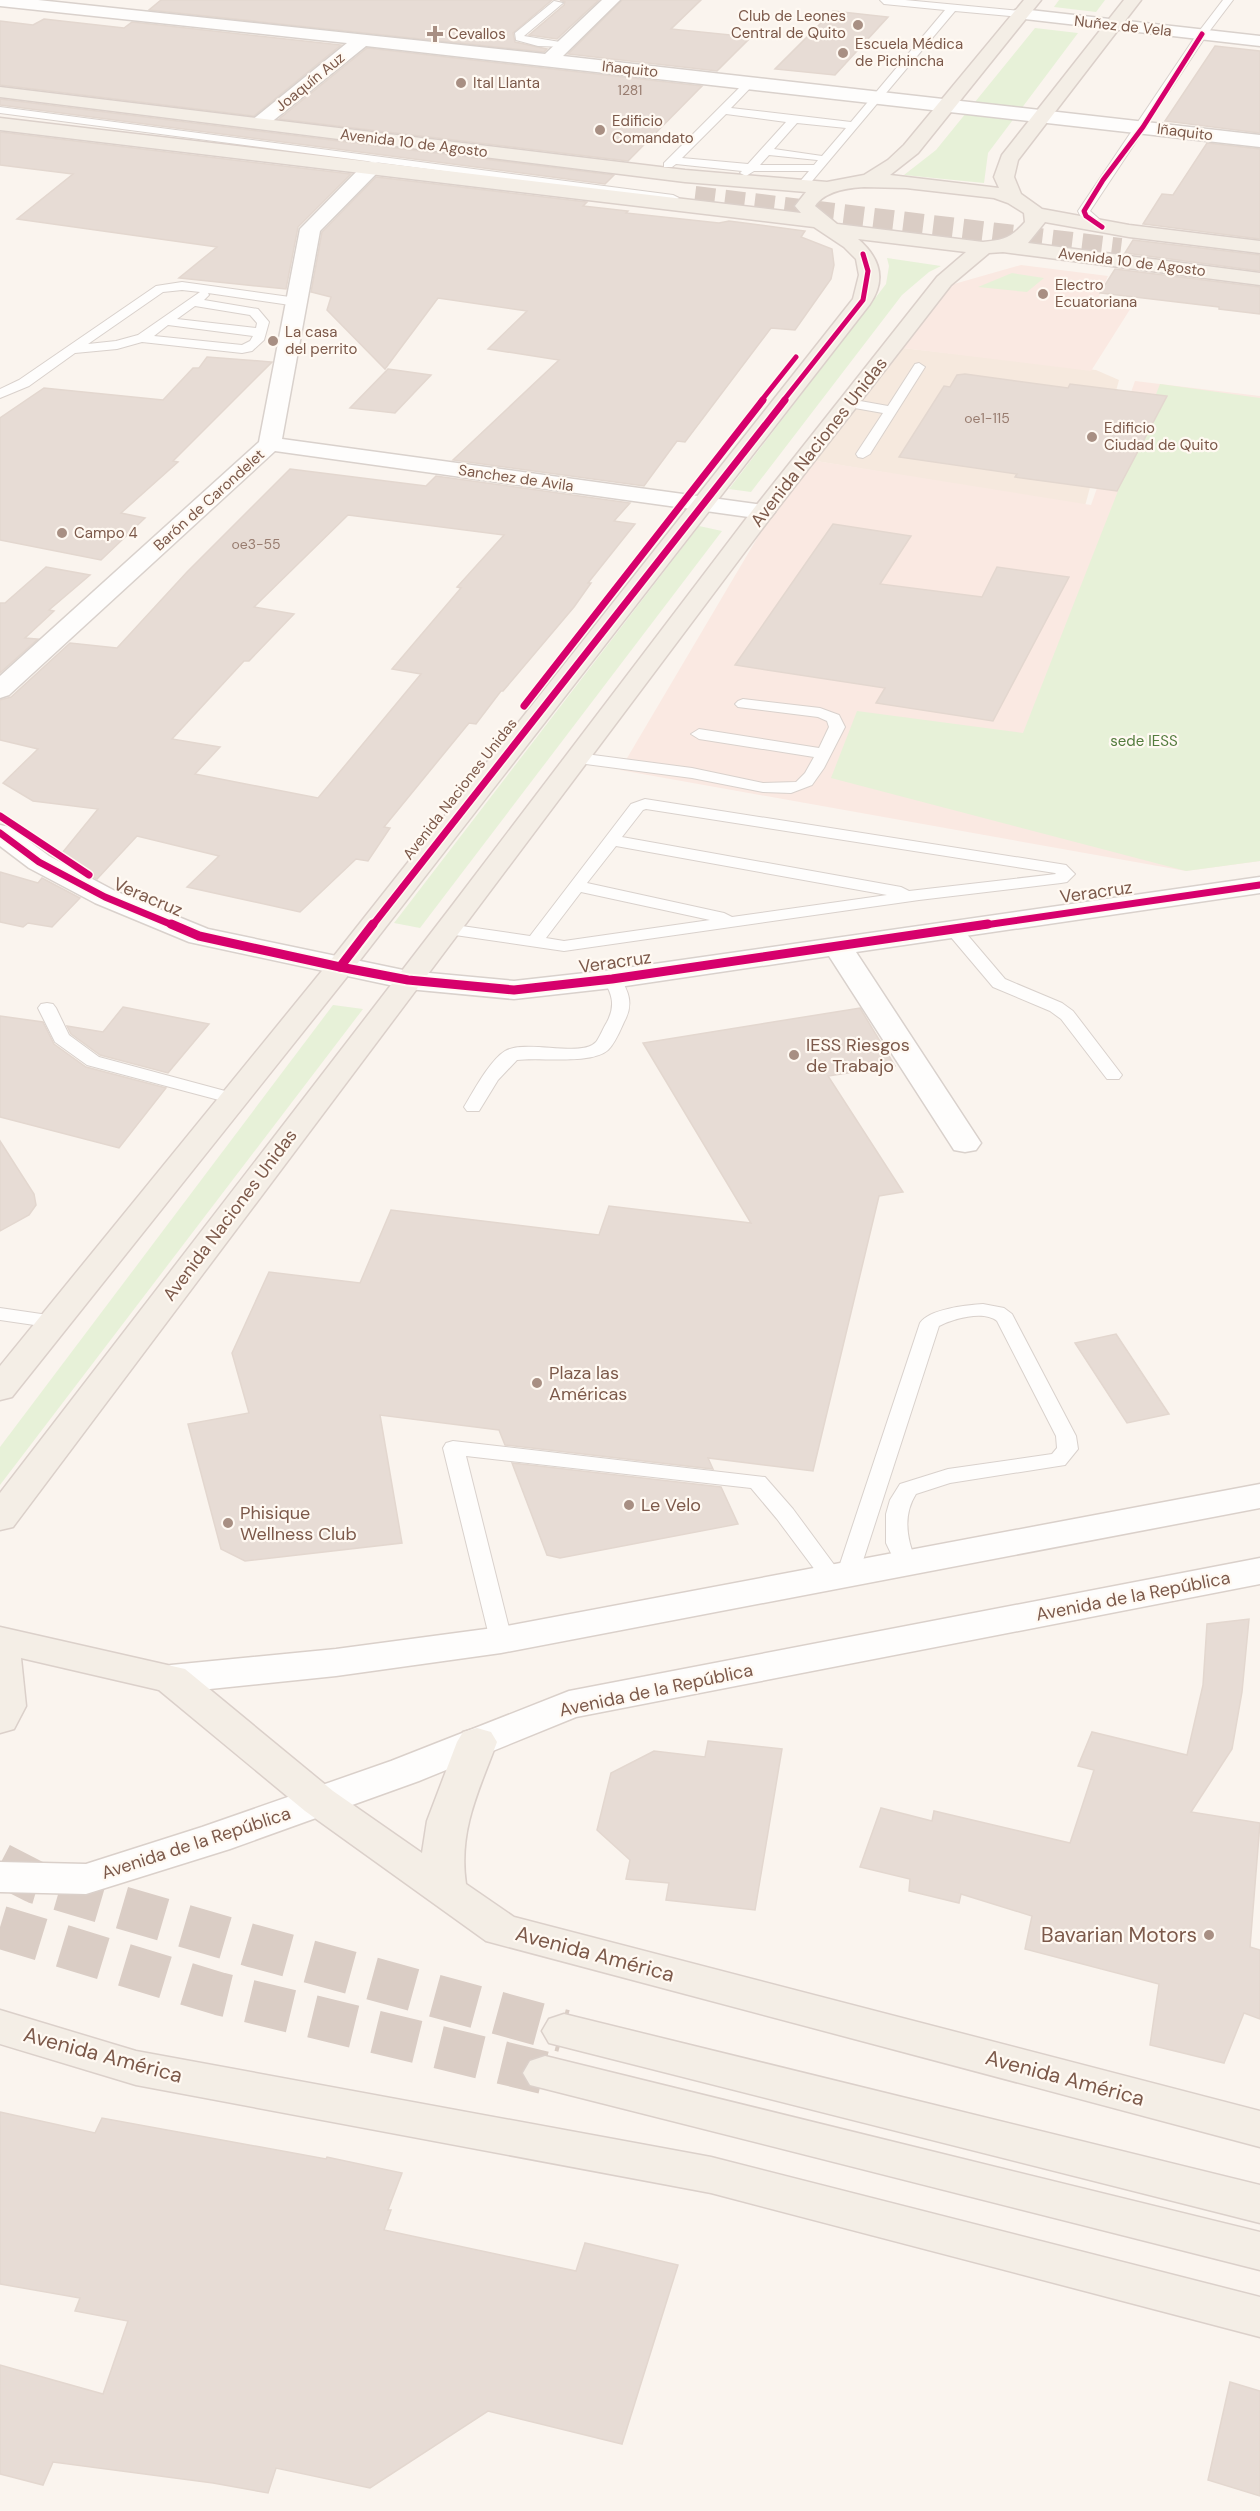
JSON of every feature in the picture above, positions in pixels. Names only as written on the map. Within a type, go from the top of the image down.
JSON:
[{"type":"main road","points":[[867,182],[895,164],[911,148],[1033,0]]},
{"type":"main road","points":[[1013,198],[1004,177],[1009,159],[1133,0]]},
{"type":"main road","name":"Avenida 10 de Agosto","points":[[0,92],[659,173],[745,174],[829,188]]},
{"type":"main road","points":[[32,128],[97,127],[432,165],[700,192],[107,115],[54,99]]},
{"type":"main road","name":"Avenida 10 de Agosto","points":[[0,124],[372,167],[1260,279]]},
{"type":"main road","points":[[824,225],[805,206],[810,197],[829,188],[867,182],[901,181],[997,194],[1013,198],[1036,214]]},
{"type":"main road","name":"Avenida 10 de Agosto","points":[[1036,214],[1102,227],[1260,247]]},
{"type":"main road","name":"Avenida Naciones Unidas","points":[[0,1518],[763,512],[945,281],[993,247],[1021,239],[1035,223],[1036,214]]},
{"type":"main road","name":"Avenida Naciones Unidas","points":[[5,1377],[55,1322],[340,968],[701,503],[863,300],[870,273],[869,264],[863,254],[824,225]]},
{"type":"main road","points":[[1260,257],[1124,244],[1260,266]]},
{"type":"main road","points":[[0,1640],[7,1706],[0,1719]]},
{"type":"main road","name":"Avenida América","points":[[0,1640],[171,1679],[319,1801],[501,1930],[1260,2129]]},
{"type":"main road","points":[[447,1891],[442,1860],[447,1821],[477,1742]]},
{"type":"main road","name":"Avenida América","points":[[0,2027],[136,2068],[711,2175],[1260,2318]]},
{"type":"main road","points":[[564,2031],[1260,2204]]},
{"type":"main road","points":[[545,2073],[1260,2251]]},
{"type":"street","points":[[549,60],[562,45],[612,0]]},
{"type":"street","name":"Iñaquito","points":[[0,1],[751,82],[1260,141]]},
{"type":"street","name":"Nuñez de Vela","points":[[1021,14],[1260,41]]},
{"type":"street","name":"Joaquín Auz","points":[[258,124],[362,40]]},
{"type":"street","name":"Barón de Carondelet","points":[[0,690],[270,444],[310,229],[372,167]]},
{"type":"street","name":"Sanchez de Avila","points":[[270,444],[763,512]]},
{"type":"street","name":"Veracruz","points":[[0,833],[39,862],[105,897],[199,936],[340,968],[408,980],[514,990],[612,980],[1260,885]]},
{"type":"street","points":[[837,946],[965,1143]]},
{"type":"street","points":[[171,1679],[292,1669],[501,1640],[1260,1496]]},
{"type":"street","name":"Avenida de la República","points":[[0,1877],[86,1879],[216,1838],[319,1801],[569,1705],[1260,1571]]},
{"type":"lane","points":[[1102,227],[1084,212],[1103,180],[1143,127],[1203,34],[1228,0]]},
{"type":"lane","points":[[884,1],[1021,14]]},
{"type":"lane","points":[[558,3],[519,35],[520,38],[538,43],[562,45]]},
{"type":"lane","points":[[803,185],[952,8]]},
{"type":"lane","points":[[659,173],[751,82]]},
{"type":"lane","points":[[0,110],[673,198]]},
{"type":"lane","points":[[723,110],[853,125]]},
{"type":"lane","points":[[745,174],[794,120]]},
{"type":"lane","points":[[766,151],[826,158]]},
{"type":"lane","points":[[673,160],[745,174],[817,168]]},
{"type":"lane","points":[[0,394],[24,383],[152,293],[170,287],[297,302]]},
{"type":"lane","points":[[142,338],[210,290]]},
{"type":"lane","points":[[71,350],[110,346],[142,338],[242,349],[254,345],[261,332],[261,318],[254,312],[192,302]]},
{"type":"lane","points":[[165,321],[241,333],[261,332]]},
{"type":"lane","points":[[863,454],[919,367]]},
{"type":"lane","points":[[849,403],[891,410]]},
{"type":"lane","points":[[578,758],[788,788],[803,784],[813,776],[822,753],[837,727],[834,718],[820,713],[743,704]]},
{"type":"lane","points":[[699,734],[822,753]]},
{"type":"lane","points":[[448,929],[534,942],[564,946],[1061,878],[1067,874],[1060,869],[653,804],[637,807],[534,942]]},
{"type":"lane","points":[[611,840],[919,896]]},
{"type":"lane","points":[[577,886],[738,921]]},
{"type":"lane","points":[[953,929],[999,983],[1056,1007],[1067,1015],[1113,1076]]},
{"type":"lane","points":[[473,1107],[491,1077],[511,1055],[534,1052],[583,1053],[595,1051],[603,1045],[620,1014],[622,996],[612,980]]},
{"type":"lane","points":[[47,1008],[61,1038],[93,1061],[234,1099]]},
{"type":"lane","points":[[501,1640],[453,1448],[757,1482],[840,1575],[876,1487],[930,1323],[942,1316],[986,1310],[997,1312],[1005,1318],[1066,1436],[1068,1449],[1059,1460],[948,1476],[908,1489],[876,1487]]},
{"type":"lane","points":[[0,1314],[55,1322]]},
{"type":"lane","points":[[906,1563],[897,1543],[897,1514],[901,1500],[908,1489]]},
{"type":"shaded area","points":[[1021,265],[1108,276],[1097,301],[1134,303],[1091,371],[894,347],[940,288]]},
{"type":"shaded area","points":[[894,347],[1096,370],[1119,380],[1085,506],[804,459]]},
{"type":"shaded area","points":[[1135,381],[1260,396],[1260,861],[1186,871],[620,770],[804,459],[1091,505]]},
{"type":"green space","points":[[1059,0],[1105,0],[1096,12],[1054,7]]},
{"type":"green space","points":[[1035,28],[1078,33],[988,153],[984,183],[904,175],[936,150]]},
{"type":"green space","points":[[887,258],[941,266],[929,272],[902,295],[751,492],[729,489],[886,284],[889,266]]},
{"type":"green space","points":[[1012,273],[1044,278],[1027,292],[978,287]]},
{"type":"green space","name":"sede IESS","points":[[1160,384],[1260,398],[1260,861],[1186,871],[831,778],[857,711],[1023,733]]},
{"type":"green space","points":[[699,526],[722,531],[420,928],[394,923]]},
{"type":"green space","points":[[333,1005],[363,1009],[0,1485],[0,1447]]},
{"type":"building","points":[[161,0],[552,0],[513,33],[515,42],[547,49],[544,52],[149,10]]},
{"type":"building","points":[[560,0],[599,0],[557,39],[529,35],[564,5],[565,2]]},
{"type":"building","points":[[622,0],[701,0],[671,29],[751,37],[717,71],[568,54]]},
{"type":"building","points":[[833,11],[888,17],[835,75],[775,69]]},
{"type":"building","points":[[44,19],[124,28],[132,22],[341,45],[254,116],[0,85],[0,21],[33,25]]},
{"type":"building","points":[[1215,46],[1260,51],[1260,133],[1165,121]]},
{"type":"building","points":[[367,48],[702,86],[628,161],[279,119]]},
{"type":"building","points":[[0,99],[614,175],[605,184],[0,105]]},
{"type":"building","points":[[0,132],[351,174],[298,227],[286,289],[179,278],[217,247],[17,219],[73,174],[0,165]]},
{"type":"building","points":[[1207,143],[1260,149],[1260,239],[1143,224],[1162,194],[1173,195]]},
{"type":"building","points":[[376,177],[587,202],[583,206],[628,211],[626,213],[719,223],[729,221],[805,231],[801,237],[832,249],[834,265],[831,279],[795,330],[771,328],[685,442],[677,441],[644,486],[453,460],[559,360],[488,349],[527,311],[438,298],[385,369],[327,310],[331,297],[311,292],[322,232]]},
{"type":"building","points":[[1133,240],[1260,255],[1260,271],[1125,253]]},
{"type":"building","points":[[1115,269],[1260,287],[1260,314],[1100,293]]},
{"type":"building","points":[[207,357],[272,362],[173,461],[178,462],[121,513],[145,518],[101,560],[0,540],[0,418],[44,388],[163,400],[193,368],[199,368]]},
{"type":"building","points":[[388,369],[431,375],[395,413],[350,408]]},
{"type":"building","points":[[965,374],[1068,388],[1070,384],[1167,396],[1117,491],[1015,477],[1017,474],[899,457],[944,386],[950,387],[957,375]]},
{"type":"building","points":[[290,469],[426,486],[436,476],[630,503],[614,521],[635,524],[588,583],[591,583],[574,607],[501,691],[476,724],[469,723],[384,827],[390,828],[368,861],[356,859],[300,912],[187,887],[219,856],[137,836],[97,879],[58,858],[98,809],[33,801],[3,783],[38,749],[0,740],[0,700],[11,697],[70,643],[117,648],[187,572]],"holes":[[[348,515],[504,535],[457,587],[461,588],[392,669],[421,674],[318,798],[195,774],[220,747],[172,739],[244,661],[249,661],[294,614],[254,607]]]},
{"type":"building","points":[[833,524],[911,536],[880,584],[982,597],[997,567],[1069,577],[993,721],[876,703],[885,688],[735,665]]},
{"type":"building","points":[[46,567],[90,575],[49,610],[54,611],[25,638],[38,639],[0,673],[0,603],[5,603]]},
{"type":"building","points":[[0,872],[38,883],[42,878],[80,898],[52,927],[28,923],[23,927],[0,922]]},
{"type":"building","points":[[123,1007],[209,1024],[168,1073],[100,1055],[71,1034],[67,1026],[103,1032]]},
{"type":"building","name":"Plaza las Américas","points":[[860,1008],[895,1066],[828,1076],[903,1192],[879,1196],[813,1471],[708,1458],[713,1469],[505,1445],[499,1430],[380,1415],[402,1543],[245,1561],[221,1549],[188,1424],[249,1413],[232,1353],[269,1272],[360,1283],[391,1210],[599,1235],[609,1206],[751,1223],[643,1043]]},
{"type":"building","points":[[0,1016],[43,1022],[54,1044],[86,1067],[166,1088],[119,1148],[0,1117]]},
{"type":"building","points":[[0,1141],[34,1194],[36,1205],[29,1215],[0,1231]]},
{"type":"building","points":[[1116,1334],[1169,1414],[1127,1423],[1075,1343]]},
{"type":"building","name":"Le Velo","points":[[512,1463],[721,1487],[738,1524],[560,1558],[547,1555]]},
{"type":"building","points":[[1249,1619],[1242,1692],[1232,1749],[1191,1812],[1260,1823],[1250,1947],[1260,1950],[1260,2019],[1244,2013],[1224,2063],[1150,2045],[1159,1984],[1025,1949],[1032,1916],[961,1894],[959,1903],[909,1891],[910,1879],[860,1867],[881,1808],[932,1821],[934,1811],[1070,1843],[1094,1770],[1078,1766],[1092,1732],[1187,1755],[1203,1685],[1207,1624]]},
{"type":"building","points":[[708,1741],[782,1749],[755,1910],[666,1900],[669,1883],[626,1879],[630,1860],[597,1830],[611,1773],[654,1751],[705,1757]]},
{"type":"building","points":[[0,2112],[95,2133],[102,2118],[326,2159],[327,2157],[402,2173],[388,2210],[391,2210],[384,2230],[576,2271],[585,2243],[678,2265],[622,2444],[488,2411],[370,2488],[276,2468],[268,2493],[213,2483],[53,2462],[43,2485],[0,2474],[0,2365],[103,2394],[128,2321],[75,2311],[80,2298],[0,2284]]},
{"type":"building","points":[[1230,2382],[1260,2391],[1260,2496],[1208,2480]]},
{"type":"tunnel","points":[[695,196],[1121,248]]},
{"type":"tunnel","points":[[0,1864],[35,1882],[253,1946],[564,2031]]},
{"type":"tunnel","points":[[0,1927],[220,1994],[545,2073]]},
{"type":"cycle path","points":[[1102,227],[1086,216],[1084,211],[1103,180],[1143,127],[1202,34]]},
{"type":"cycle path","points":[[340,967],[863,300],[868,271],[863,254]]},
{"type":"cycle path","points":[[524,706],[796,357]]},
{"type":"cycle path","points":[[0,816],[89,875]]},
{"type":"cycle path","points":[[0,833],[39,862],[105,897],[199,936],[408,980],[514,990],[612,979],[1260,885]]},
{"type":"place","name":"Club de Leones Central de Quito","points":[[858,25]]},
{"type":"place","name":"Cevallos","points":[[435,34]]},
{"type":"place","name":"Escuela Médica de Pichincha","points":[[843,53]]},
{"type":"place","name":"Ital Llanta","points":[[461,83]]},
{"type":"place","name":"Edificio Comandato","points":[[600,130]]},
{"type":"place","name":"Electro Ecuatoriana","points":[[1043,294]]},
{"type":"place","name":"La casa del perrito","points":[[273,341]]},
{"type":"place","name":"Edificio Ciudad de Quito","points":[[1092,437]]},
{"type":"place","name":"Campo 4","points":[[62,533]]},
{"type":"place","name":"IESS Riesgos de Trabajo","points":[[794,1055]]},
{"type":"place","name":"Plaza las Américas","points":[[537,1383]]},
{"type":"place","name":"Le Velo","points":[[629,1505]]},
{"type":"place","name":"Phisique Wellness Club","points":[[228,1523]]},
{"type":"place","name":"Bavarian Motors","points":[[1209,1935]]}]
